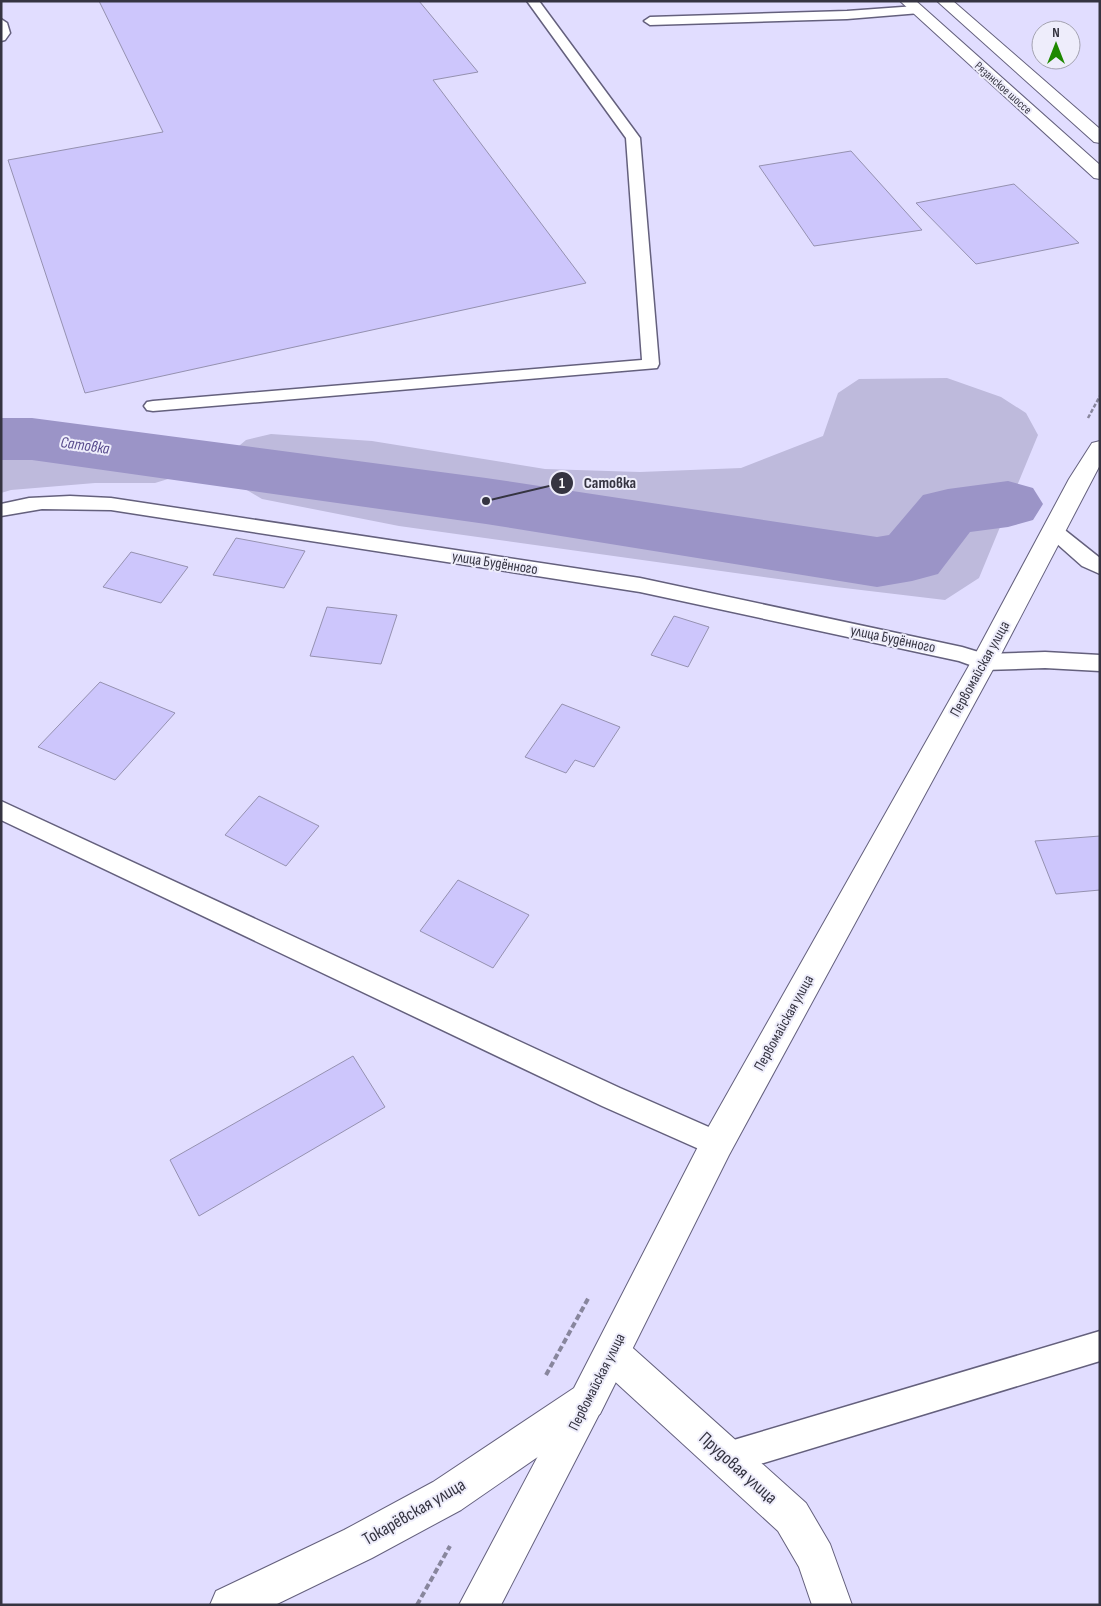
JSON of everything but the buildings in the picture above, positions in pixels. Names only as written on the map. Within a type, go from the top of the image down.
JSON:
[{"type":"main road","name":"Рязанское шоссе","points":[[944,1],[1100,138]]},
{"type":"main road","name":"Рязанское шоссе","points":[[912,6],[1100,174]]},
{"type":"main road","name":"Первомайская улица","points":[[479,1605],[612,1354],[717,1144],[984,662],[1080,479],[1100,448]]},
{"type":"main road","name":"Прудовая улица","points":[[612,1354],[792,1517],[816,1558],[832,1605]]},
{"type":"main road","name":"Токарёвская улица","points":[[230,1605],[358,1544],[447,1496],[587,1401]]},
{"type":"lane","points":[[153,406],[651,364],[633,138],[533,1]]},
{"type":"lane","points":[[650,21],[847,15],[912,6]]},
{"type":"lane","points":[[1,23],[4,33],[1,37]]},
{"type":"lane","name":"улица Будённого","points":[[1,510],[16,506],[65,501],[111,504],[640,585],[962,654],[984,662]]},
{"type":"lane","points":[[1054,531],[1100,568]]},
{"type":"lane","points":[[984,662],[1045,660],[1100,663]]},
{"type":"lane","points":[[1,810],[602,1093],[717,1144]]},
{"type":"lane","points":[[727,1458],[1100,1346]]},
{"type":"shaded area","points":[[947,378],[1001,397],[1026,413],[1038,435],[979,578],[945,600],[836,587],[399,526],[262,499],[227,478],[233,451],[246,440],[271,434],[372,441],[545,469],[640,472],[741,468],[823,436],[838,393],[859,379]]},
{"type":"shaded area","points":[[1,427],[119,438],[189,451],[181,475],[155,483],[95,483],[11,490],[1,493]]},
{"type":"waterway","name":"Сатовка","points":[[1,439],[32,439],[486,501],[877,562],[912,556],[948,512],[1008,504]]},
{"type":"place","name":"Сатовка","points":[[486,501]]}]
